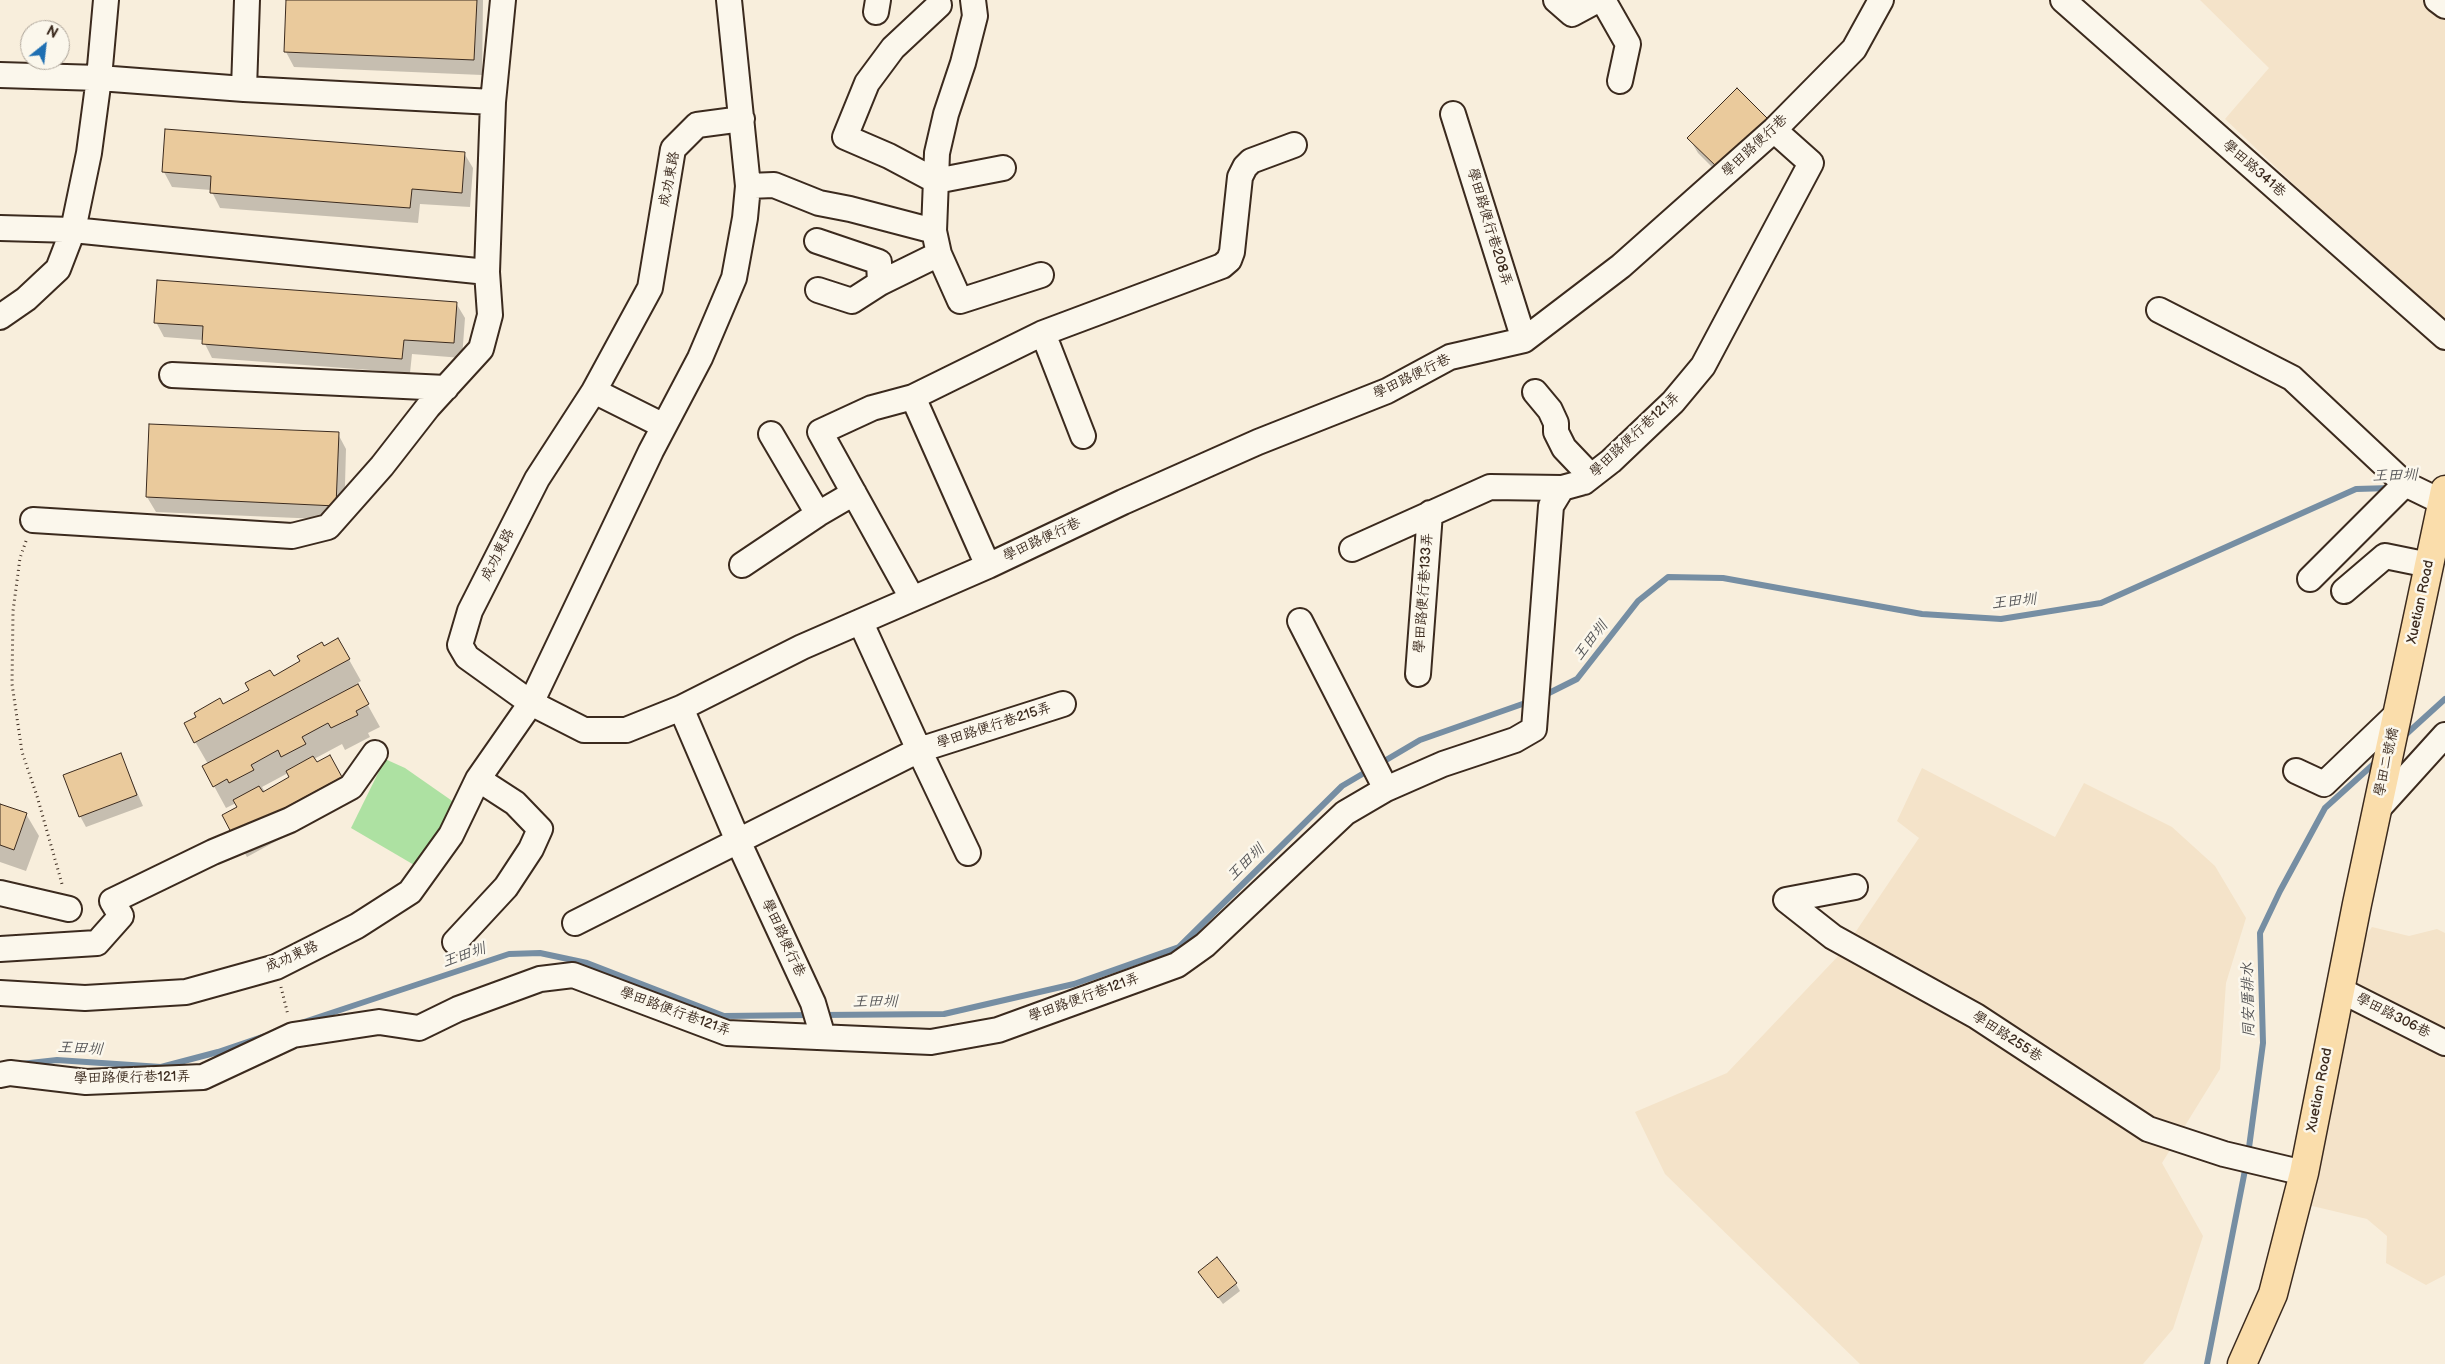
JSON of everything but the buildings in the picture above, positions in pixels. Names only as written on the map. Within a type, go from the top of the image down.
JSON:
[{"type":"main road","name":"Xuetian Road","points":[[2397,714],[2444,496]]},
{"type":"main road","name":"學田二號橋","points":[[2377,810],[2397,714]]},
{"type":"main road","name":"Xuetian Road","points":[[2242,1364],[2272,1294],[2304,1173],[2377,810]]},
{"type":"street","points":[[0,317],[26,299],[58,269],[73,230],[89,153],[99,78],[106,0]]},
{"type":"street","points":[[244,89],[247,0]]},
{"type":"street","points":[[33,520],[292,536],[328,527],[481,349],[490,316],[487,272],[493,102],[504,0]]},
{"type":"street","name":"成功東路","points":[[0,993],[85,998],[186,992],[276,967],[356,926],[410,892],[451,835],[478,779],[531,703],[664,426],[700,358],[734,278],[745,218],[748,186],[729,0]]},
{"type":"street","points":[[973,0],[975,16],[963,63],[946,114],[937,153],[934,230],[939,254],[960,301],[1041,275]]},
{"type":"street","points":[[1556,0],[1572,14],[1598,0]]},
{"type":"street","points":[[1604,0],[1628,44],[1620,81]]},
{"type":"street","name":"學田路便行巷","points":[[531,703],[584,730],[626,730],[681,708],[802,647],[861,623],[912,598],[988,566],[1258,442],[1387,391],[1450,356],[1524,340],[1621,266],[1774,130],[1854,49],[1880,0]]},
{"type":"street","name":"學田路341巷","points":[[2063,0],[2445,337]]},
{"type":"street","points":[[2437,0],[2445,6]]},
{"type":"street","points":[[939,5],[893,48],[866,82],[845,137],[890,156],[936,181],[1003,168]]},
{"type":"street","points":[[0,75],[99,78],[244,89],[493,102]]},
{"type":"street","name":"學田路便行巷208弄","points":[[1453,114],[1524,340]]},
{"type":"street","name":"成功東路","points":[[531,703],[467,657],[460,645],[470,611],[536,479],[594,391],[650,288],[674,149],[697,125],[742,119]]},
{"type":"street","name":"學田路便行巷121弄","points":[[0,1075],[10,1073],[86,1082],[203,1077],[293,1035],[379,1022],[419,1028],[458,1009],[540,980],[573,975],[726,1033],[931,1042],[998,1030],[1177,964],[1206,945],[1345,813],[1386,789],[1443,764],[1514,740],[1534,729],[1551,506],[1573,485],[1611,461],[1673,402],[1703,366],[1811,163],[1774,130]]},
{"type":"street","points":[[912,598],[820,432],[872,408],[913,397],[1043,333],[1222,266],[1229,260],[1232,252],[1240,177],[1245,166],[1251,161],[1294,145]]},
{"type":"street","points":[[748,186],[774,185],[819,203],[934,230]]},
{"type":"street","points":[[0,228],[73,230],[487,272]]},
{"type":"street","points":[[817,241],[879,262],[880,283]]},
{"type":"street","points":[[818,290],[852,301],[880,283],[939,254]]},
{"type":"street","points":[[2159,310],[2292,378],[2405,484],[2444,496]]},
{"type":"street","points":[[1043,333],[1083,436]]},
{"type":"street","points":[[172,374],[446,388]]},
{"type":"street","points":[[594,391],[664,426]]},
{"type":"street","points":[[1535,392],[1550,410],[1556,424],[1556,432],[1564,448],[1584,469],[1573,485]]},
{"type":"street","name":"學田路便行巷","points":[[913,397],[988,566]]},
{"type":"street","points":[[771,434],[818,514]]},
{"type":"street","points":[[2310,579],[2405,484]]},
{"type":"street","name":"學田路便行巷133弄","points":[[1352,549],[1490,487],[1573,485]]},
{"type":"street","points":[[742,566],[818,514],[854,493]]},
{"type":"street","name":"學田路便行巷133弄","points":[[1418,674],[1430,513]]},
{"type":"street","points":[[2344,591],[2385,556],[2429,565]]},
{"type":"street","points":[[1300,620],[1386,789]]},
{"type":"street","points":[[575,923],[919,750],[861,623]]},
{"type":"street","name":"學田路便行巷215弄","points":[[968,853],[919,750],[1063,704]]},
{"type":"street","name":"學田路便行巷","points":[[681,708],[738,841],[813,1003],[823,1037]]},
{"type":"street","points":[[2296,771],[2324,784],[2397,714]]},
{"type":"street","points":[[2377,810],[2445,735]]},
{"type":"street","points":[[0,949],[96,943],[122,916],[112,901],[213,852],[290,820],[351,787],[375,753]]},
{"type":"street","points":[[455,942],[506,887],[531,849],[540,829],[515,803],[478,779]]},
{"type":"street","name":"學田路255巷","points":[[1855,887],[1786,900],[1833,937],[1976,1016],[2148,1129],[2224,1154],[2304,1173]]},
{"type":"street","points":[[0,893],[69,909]]},
{"type":"street","name":"學田路306巷","points":[[2340,990],[2445,1043]]},
{"type":"path","points":[[33,520],[20,558],[13,611],[12,684],[22,752],[37,796],[69,909]]},
{"type":"path","points":[[276,967],[289,1018]]},
{"type":"shaded area","points":[[2200,0],[2430,0],[2445,12],[2445,320],[2433,316],[2225,119],[2269,68]]},
{"type":"shaded area","points":[[1922,768],[2055,837],[2084,783],[2172,827],[2215,866],[2246,918],[2226,983],[2220,1069],[2162,1163],[2203,1236],[2173,1329],[2143,1364],[1860,1364],[1665,1174],[1635,1112],[1727,1073],[1842,952],[1919,838],[1897,821]]},
{"type":"shaded area","points":[[2372,927],[2409,936],[2437,929],[2445,933],[2445,1275],[2426,1285],[2386,1263],[2387,1236],[2367,1219],[2308,1205],[2361,942]]},
{"type":"green space","points":[[385,759],[405,768],[458,805],[421,869],[351,828]]},
{"type":"waterway","name":"王田圳","points":[[1543,696],[1577,679],[1638,601],[1668,577],[1723,578],[1922,614],[2001,619],[2101,603],[2356,489],[2391,488]]},
{"type":"waterway","name":"同安厝排水","points":[[2402,738],[2445,699]]},
{"type":"waterway","name":"王田圳","points":[[821,1015],[944,1014],[1074,984],[1179,947],[1342,786],[1420,740],[1531,701]]},
{"type":"waterway","name":"同安厝排水","points":[[2248,1155],[2263,1043],[2260,933],[2280,891],[2325,808],[2378,760]]},
{"type":"waterway","name":"王田圳","points":[[301,1023],[509,954],[540,953],[587,963],[724,1016],[811,1015]]},
{"type":"waterway","name":"王田圳","points":[[21,1064],[57,1060],[161,1067],[218,1052],[268,1035]]},
{"type":"waterway","name":"同安厝排水","points":[[2207,1364],[2246,1165]]}]
